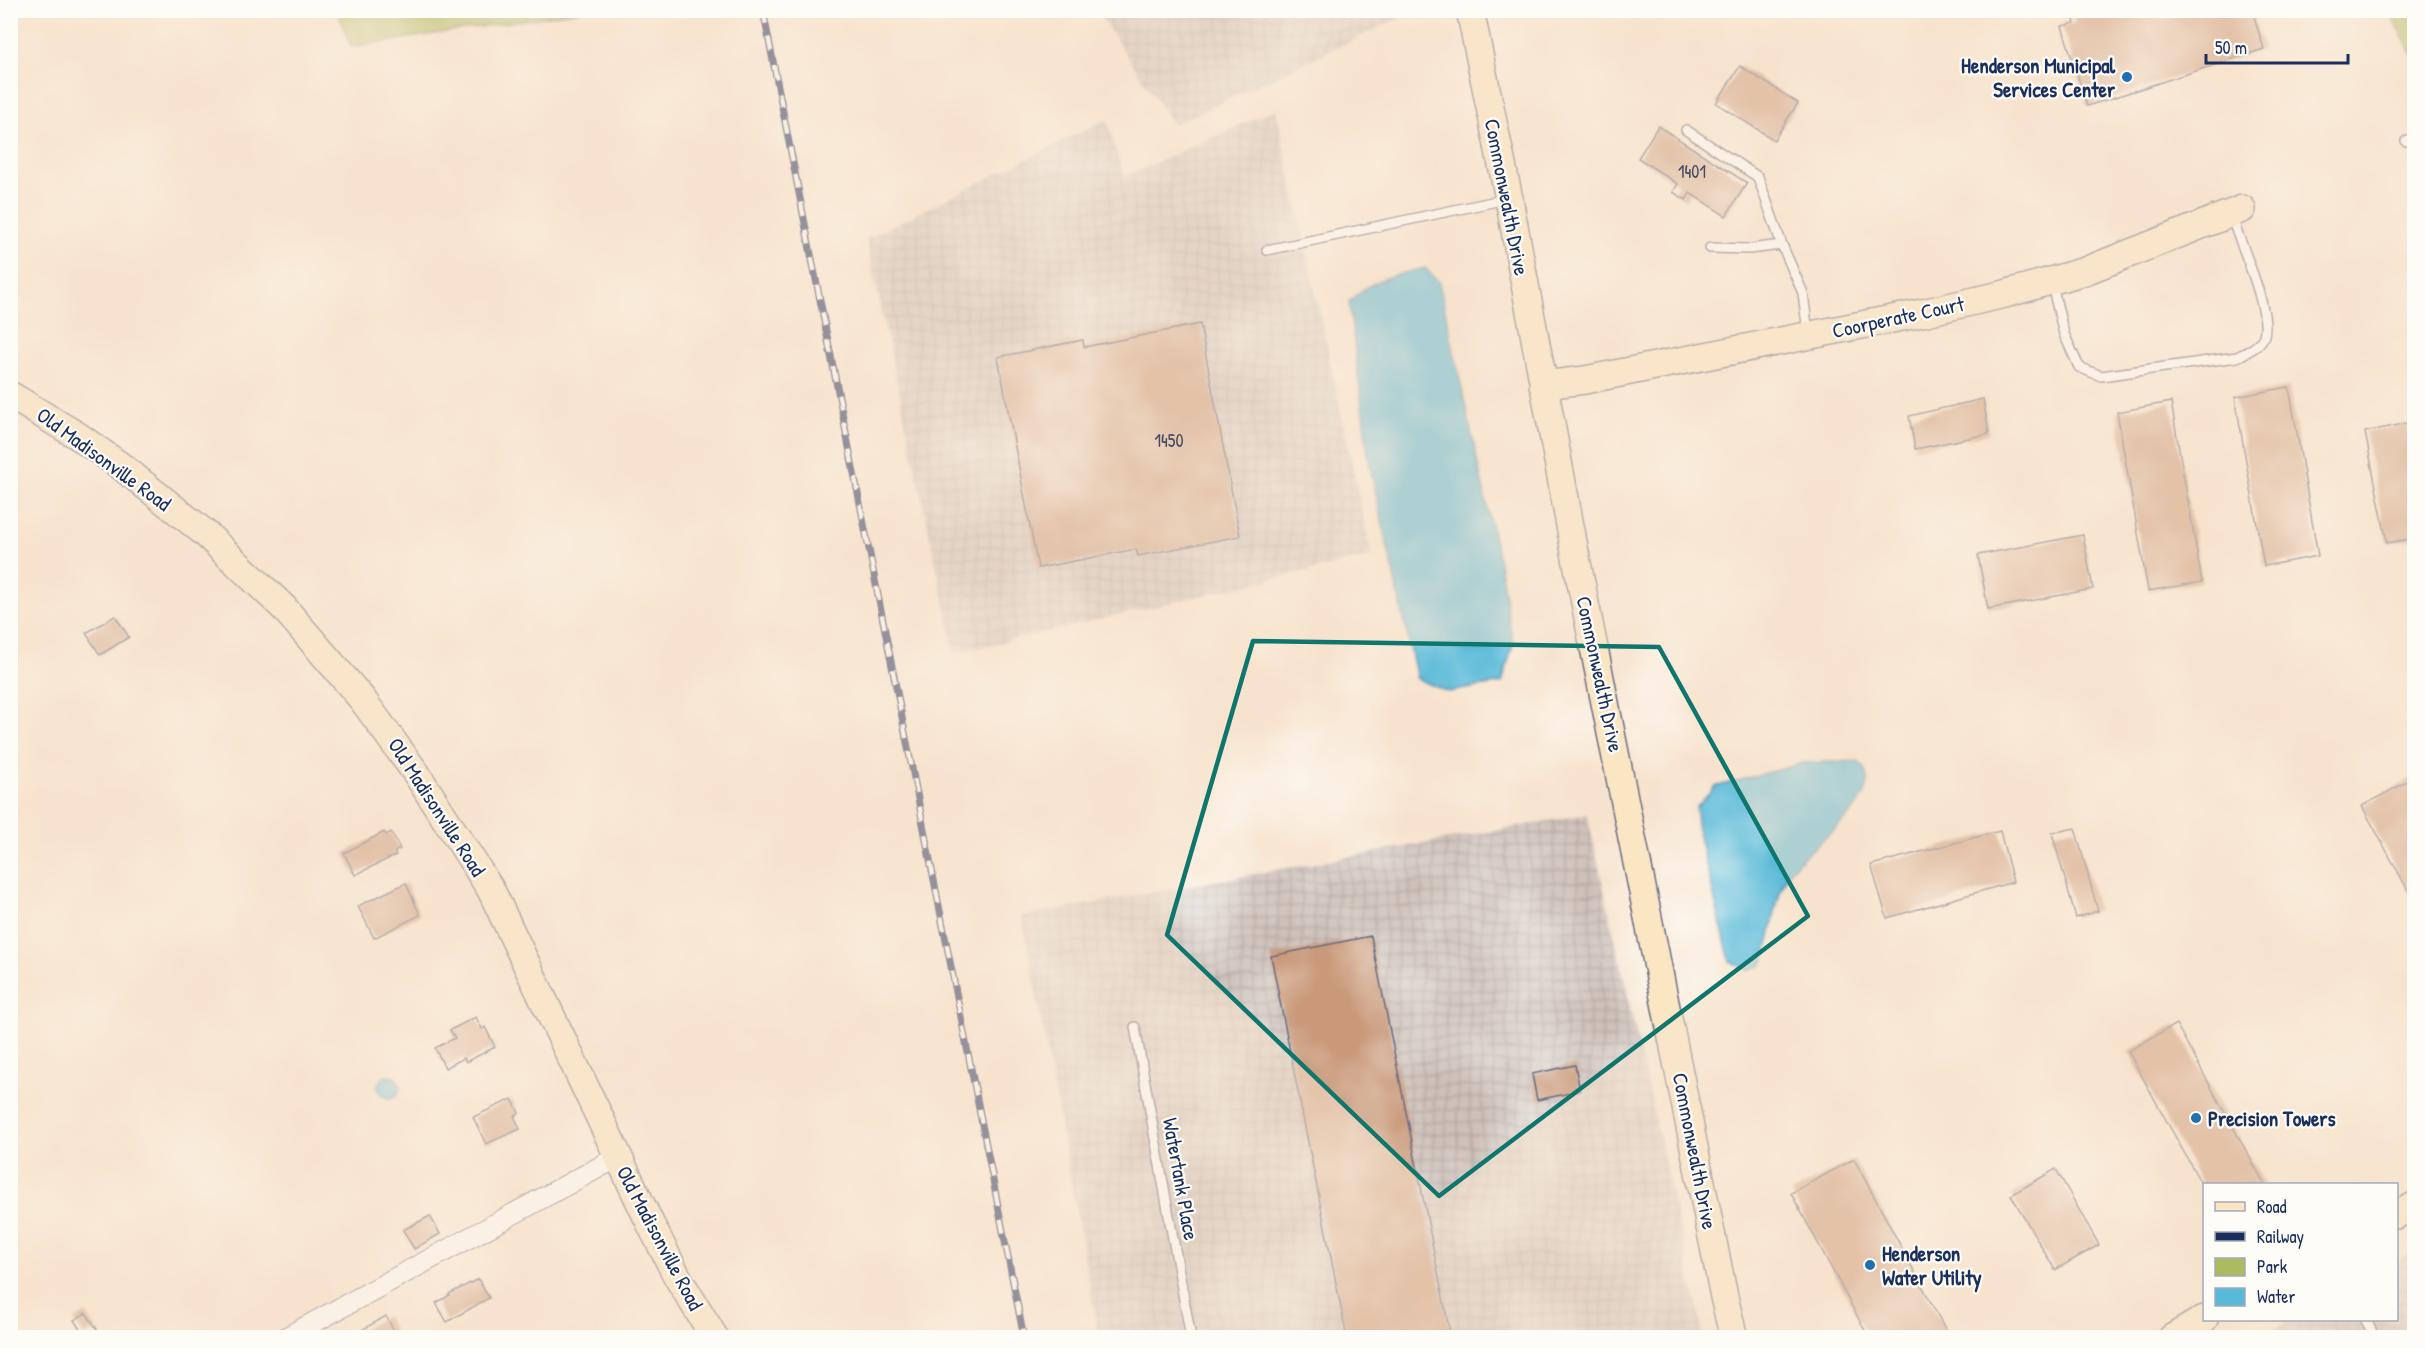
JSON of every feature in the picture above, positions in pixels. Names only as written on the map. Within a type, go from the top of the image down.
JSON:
[{"type":"street","name":"Commonwealth Drive","points":[[1470,10],[1509,198],[1543,385],[1719,1274],[1734,1338]]},
{"type":"street","name":"Coorperate Court","points":[[1543,385],[1585,380],[1922,313],[2051,282],[2085,271],[2236,211]]},
{"type":"street","name":"Old Madisonville Road","points":[[10,394],[69,430],[122,467],[206,534],[284,608],[362,699],[416,773],[491,890],[678,1278],[715,1338]]},
{"type":"street","points":[[285,1338],[618,1157]]},
{"type":"street","points":[[2398,1214],[2415,1206]]},
{"type":"street","points":[[2172,1338],[2203,1320]]},
{"type":"lane","points":[[1686,130],[1758,177],[1782,245],[1803,293],[1808,335]]},
{"type":"lane","points":[[1267,250],[1509,198]]},
{"type":"lane","points":[[2051,282],[2064,334],[2079,367],[2101,376],[2237,357],[2253,349],[2264,337],[2266,320],[2236,211]]},
{"type":"lane","points":[[1710,248],[1749,249],[1782,245]]},
{"type":"lane","name":"Watertank Place","points":[[1135,1027],[1191,1338]]},
{"type":"lane","points":[[2366,1321],[2375,1338]]},
{"type":"highlighted area","points":[[1253,641],[1659,647],[1808,916],[1439,1196],[1167,935]]},
{"type":"shaded area","points":[[1097,11],[1414,11],[1173,125]]},
{"type":"shaded area","points":[[1276,109],[1372,556],[955,653],[866,239],[1107,119],[1124,177]]},
{"type":"shaded area","points":[[1587,814],[1704,1337],[1099,1337],[1022,916]]},
{"type":"shaded area","points":[[2414,1250],[2414,1337],[2258,1338],[2288,1321],[2398,1321],[2398,1259]]},
{"type":"green space","points":[[337,11],[581,11],[351,47]]},
{"type":"green space","points":[[2389,11],[2414,11],[2414,57]]},
{"type":"water","points":[[1425,268],[1439,282],[1499,562],[1513,644],[1502,683],[1448,692],[1417,679],[1369,462],[1349,302],[1375,282]]},
{"type":"water","points":[[1858,761],[1867,775],[1866,789],[1858,805],[1844,821],[1796,864],[1787,876],[1782,887],[1762,965],[1749,971],[1730,961],[1697,828],[1696,808],[1715,787],[1803,763]]},
{"type":"water","points":[[389,1076],[399,1083],[400,1087],[393,1097],[389,1098],[379,1091],[378,1087],[385,1077]]},
{"type":"building","name":"Henderson Municipal Services Center","points":[[2079,10],[2252,10],[2264,49],[2087,106],[2062,26],[2075,23],[2072,13]]},
{"type":"building","points":[[1740,66],[1798,103],[1774,140],[1716,103]]},
{"type":"building","points":[[1658,126],[1747,183],[1726,216],[1690,193],[1686,200],[1673,192],[1678,184],[1638,158]]},
{"type":"building","points":[[1200,324],[1240,536],[1138,556],[1136,549],[1038,568],[998,357],[1083,340],[1084,347]]},
{"type":"building","points":[[2289,387],[2318,556],[2264,566],[2235,397]]},
{"type":"building","points":[[1983,399],[1989,434],[1915,449],[1909,416]]},
{"type":"building","points":[[2171,402],[2202,582],[2148,591],[2117,412]]},
{"type":"building","points":[[2408,423],[2415,456],[2415,538],[2387,543],[2365,432]]},
{"type":"building","points":[[2083,535],[2093,589],[1988,609],[1978,555]]},
{"type":"building","points":[[115,616],[129,637],[100,655],[86,633]]},
{"type":"building","points":[[2415,777],[2415,903],[2362,806]]},
{"type":"building","points":[[2075,828],[2098,911],[2076,918],[2052,833]]},
{"type":"building","points":[[2000,831],[2013,882],[1887,918],[1871,865]]},
{"type":"building","points":[[384,832],[386,835],[391,832],[400,849],[394,852],[396,855],[355,875],[344,853]]},
{"type":"building","points":[[406,883],[420,915],[374,938],[358,906]]},
{"type":"building","points":[[1371,936],[1451,1338],[1347,1338],[1271,956]]},
{"type":"building","points":[[476,1017],[482,1029],[485,1027],[495,1047],[466,1062],[464,1058],[445,1068],[435,1048],[455,1038],[450,1030]]},
{"type":"building","name":"Precision Towers","points":[[2176,1024],[2264,1183],[2203,1183],[2202,1185],[2128,1051]]},
{"type":"building","points":[[1575,1065],[1580,1091],[1537,1100],[1532,1074]]},
{"type":"building","points":[[512,1099],[519,1113],[514,1116],[520,1129],[486,1144],[473,1117]]},
{"type":"building","name":"Henderson Water Utility","points":[[1854,1159],[1950,1338],[1869,1338],[1791,1193]]},
{"type":"building","points":[[2056,1169],[2099,1245],[2055,1270],[2011,1195]]},
{"type":"building","points":[[430,1216],[440,1234],[414,1249],[403,1230]]},
{"type":"building","points":[[478,1279],[489,1298],[447,1322],[436,1303]]},
{"type":"building","points":[[86,1313],[97,1329],[84,1336],[74,1320]]},
{"type":"building","points":[[386,1316],[398,1338],[348,1338]]},
{"type":"railway","points":[[763,10],[1024,1338]]},
{"type":"place","name":"Henderson Municipal Services Center","points":[[2127,77]]},
{"type":"place","name":"Precision Towers","points":[[2196,1118]]},
{"type":"place","name":"Henderson Water Utility","points":[[1870,1265]]}]
